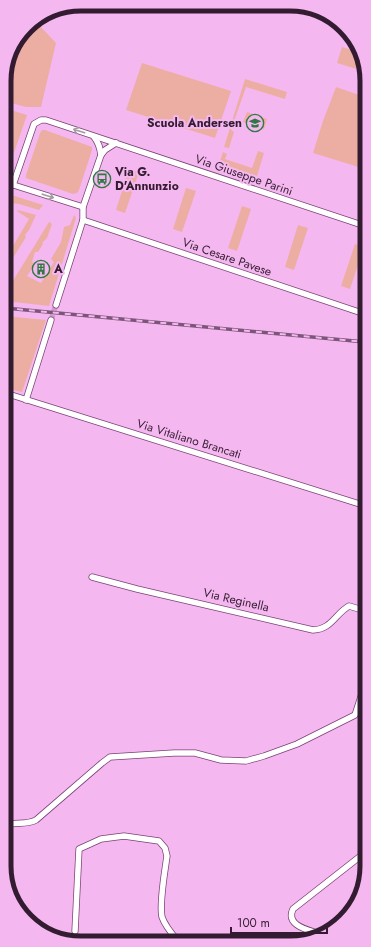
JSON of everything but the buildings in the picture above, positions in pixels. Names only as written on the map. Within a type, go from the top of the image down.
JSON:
[{"type":"street","name":"Via Giuseppe Parini","points":[[13,184],[32,128],[37,121],[46,120],[360,224]]},
{"type":"street","points":[[93,136],[98,141],[101,155]]},
{"type":"street","points":[[56,305],[83,220],[84,207],[101,155],[105,150],[116,143]]},
{"type":"street","points":[[13,184],[84,207]]},
{"type":"street","name":"Via Cesare Pavese","points":[[83,220],[360,312]]},
{"type":"street","points":[[26,400],[51,320]]},
{"type":"street","name":"Via Vitaliano Brancati","points":[[11,395],[360,504]]},
{"type":"street","name":"Via Reginella","points":[[92,577],[137,589],[314,630],[321,630],[327,627],[349,606],[360,609]]},
{"type":"street","points":[[11,824],[14,822],[31,823],[36,820],[102,762],[110,758],[131,755],[195,753],[221,760],[242,761],[264,756],[297,744],[355,715],[360,699]]},
{"type":"street","points":[[75,931],[79,849],[101,839],[124,836],[159,841],[165,848],[167,856],[161,907],[162,917],[174,936]]},
{"type":"street","points":[[315,932],[295,924],[292,919],[291,912],[360,856]]},
{"type":"shaded area","points":[[39,25],[56,43],[41,107],[26,107],[11,103],[11,76],[13,63],[23,42],[31,31]]},
{"type":"shaded area","points":[[342,47],[353,50],[359,70],[337,63]]},
{"type":"shaded area","points":[[142,63],[231,91],[215,138],[126,110]]},
{"type":"shaded area","points":[[245,79],[287,92],[285,99],[246,87],[231,130],[234,132],[229,148],[224,147]]},
{"type":"shaded area","points":[[336,87],[360,95],[360,167],[313,153]]},
{"type":"shaded area","points":[[11,110],[27,115],[11,161]]},
{"type":"shaded area","points":[[247,112],[267,119],[264,129],[243,122]]},
{"type":"shaded area","points":[[42,130],[92,147],[77,193],[73,194],[26,178]]},
{"type":"shaded area","points":[[258,151],[264,153],[257,176],[219,164],[223,152],[227,154],[225,159],[252,168]]},
{"type":"shaded area","points":[[129,169],[139,172],[125,213],[116,210]]},
{"type":"shaded area","points":[[186,188],[196,191],[182,232],[173,229]]},
{"type":"shaded area","points":[[11,195],[43,205],[39,210],[11,203]]},
{"type":"shaded area","points":[[242,206],[251,209],[237,251],[228,248]]},
{"type":"shaded area","points":[[17,211],[36,215],[25,235],[26,237],[11,261],[11,245],[13,246],[29,219]]},
{"type":"shaded area","points":[[74,215],[76,218],[49,306],[11,302],[11,284],[49,222],[52,224],[47,238],[42,243],[43,244],[38,252],[35,252],[32,262],[35,264],[27,276],[41,283],[54,262],[51,259],[61,242],[64,227],[70,225]]},
{"type":"shaded area","points":[[298,225],[308,228],[294,270],[285,267]]},
{"type":"shaded area","points":[[355,244],[360,246],[360,259],[350,289],[341,286]]},
{"type":"shaded area","points":[[11,317],[46,320],[22,392],[11,389]]},
{"type":"tunnel","points":[[51,320],[56,305]]},
{"type":"railway","points":[[11,309],[360,342]]},
{"type":"place","name":"Scuola Andersen","points":[[255,123]]},
{"type":"place","name":"Via G. D'Annunzio","points":[[102,179]]},
{"type":"place","name":"A","points":[[41,269]]}]
